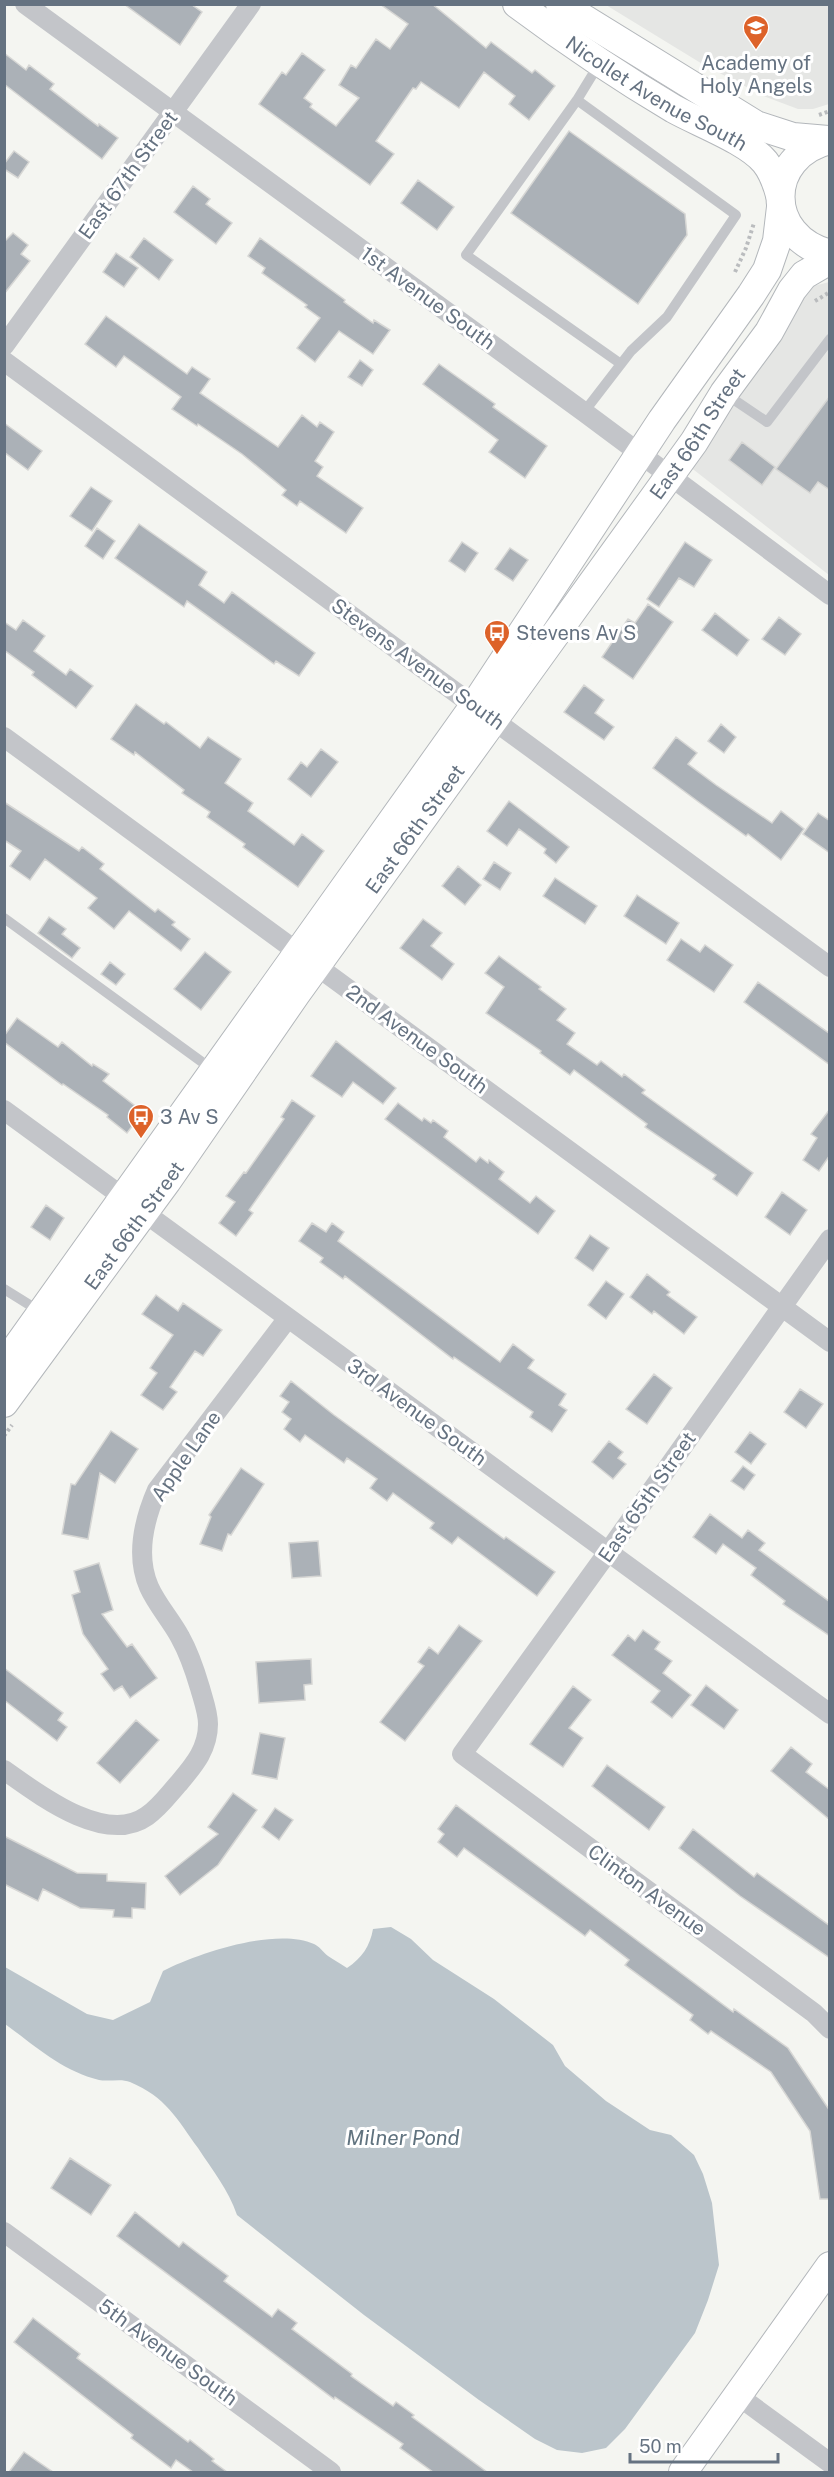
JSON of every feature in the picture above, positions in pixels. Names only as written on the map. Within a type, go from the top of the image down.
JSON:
[{"type":"main road","name":"Nicollet Avenue South","points":[[517,4],[600,62],[675,109],[735,140],[765,161],[774,177],[785,219],[798,238],[808,246],[830,254]]},
{"type":"main road","name":"Nicollet Avenue South","points":[[560,4],[756,125],[793,137],[829,140]]},
{"type":"main road","name":"East 66th Street","points":[[484,713],[640,456],[767,270],[777,240],[786,173],[800,154],[813,145],[829,140]]},
{"type":"main road","name":"East 66th Street","points":[[4,1402],[134,1204],[484,713],[694,442],[724,393],[769,332],[792,290],[804,275],[830,260]]},
{"type":"main road","name":"East 66th Street","points":[[4,1365],[41,1312],[134,1204]]},
{"type":"main road","points":[[683,2472],[830,2266]]},
{"type":"street","name":"1st Avenue South","points":[[25,4],[584,412],[640,456],[830,595]]},
{"type":"street","name":"East 67th Street","points":[[4,346],[250,4]]},
{"type":"street","name":"Stevens Avenue South","points":[[4,361],[830,967]]},
{"type":"street","name":"2nd Avenue South","points":[[4,737],[830,1342]]},
{"type":"street","name":"3rd Avenue South","points":[[4,1110],[830,1714]]},
{"type":"street","name":"East 65th Street","points":[[462,1754],[609,1552],[830,1239]]},
{"type":"street","name":"Apple Lane","points":[[4,1770],[39,1795],[89,1820],[109,1826],[129,1824],[146,1817],[160,1805],[200,1758],[206,1741],[208,1723],[205,1704],[195,1671],[181,1638],[149,1586],[143,1562],[142,1537],[148,1512],[157,1490],[288,1318]]},
{"type":"street","name":"Clinton Avenue","points":[[462,1754],[814,2013],[830,2029]]},
{"type":"street","name":"5th Avenue South","points":[[4,2232],[331,2472]]},
{"type":"street","points":[[737,2396],[830,2463]]},
{"type":"lane","points":[[600,62],[577,99],[466,255],[621,364]]},
{"type":"lane","points":[[577,99],[736,215],[667,317],[631,351],[584,412]]},
{"type":"lane","points":[[724,393],[767,422],[830,339]]},
{"type":"lane","points":[[4,918],[223,1077]]},
{"type":"lane","points":[[4,1289],[41,1312]]},
{"type":"path","points":[[811,305],[830,292]]},
{"type":"shaded area","name":"Academy of Holy Angels","points":[[606,5],[829,5],[829,104],[813,109],[798,109],[766,97],[704,65]]},
{"type":"shaded area","points":[[829,282],[829,575],[685,463],[810,287]]},
{"type":"water","name":"Milner Pond","points":[[391,1927],[411,1939],[433,1960],[494,1999],[553,2045],[565,2066],[606,2101],[650,2130],[671,2135],[694,2155],[703,2174],[712,2203],[719,2265],[708,2300],[695,2333],[625,2429],[606,2448],[582,2453],[557,2450],[535,2439],[479,2400],[364,2315],[237,2215],[225,2188],[177,2118],[162,2102],[142,2088],[126,2081],[99,2080],[73,2070],[49,2057],[5,2024],[5,1967],[87,2014],[113,2020],[150,2002],[163,1971],[216,1950],[259,1940],[298,1940],[316,1945],[347,1968],[365,1951],[373,1929]]},
{"type":"building","points":[[124,4],[192,5],[202,12],[180,45]]},
{"type":"building","points":[[380,4],[432,4],[486,48],[491,42],[532,73],[535,70],[555,86],[529,120],[509,104],[515,96],[484,72],[459,108],[421,82],[416,89],[413,88],[376,141],[394,154],[370,185],[259,104],[282,72],[286,75],[302,53],[325,70],[304,98],[312,104],[310,107],[336,126],[359,98],[339,85],[351,65],[356,68],[376,39],[390,49],[408,24]]},
{"type":"building","points":[[4,53],[26,70],[29,65],[54,84],[50,89],[98,126],[99,124],[118,138],[102,159],[4,84]]},
{"type":"building","points":[[569,131],[685,214],[687,235],[638,304],[511,213]]},
{"type":"building","points":[[14,151],[29,162],[18,178],[4,169],[4,164]]},
{"type":"building","points":[[418,180],[454,207],[437,230],[401,203]]},
{"type":"building","points":[[193,186],[210,199],[206,204],[232,223],[216,244],[174,212]]},
{"type":"building","points":[[13,233],[28,245],[21,254],[30,261],[4,294],[4,242]]},
{"type":"building","points":[[144,238],[173,260],[159,280],[130,257]]},
{"type":"building","points":[[260,238],[373,323],[374,320],[390,330],[373,354],[339,331],[315,362],[297,348],[320,318],[305,307],[307,305],[262,273],[265,268],[248,256]]},
{"type":"building","points":[[116,253],[138,268],[124,287],[103,272]]},
{"type":"building","points":[[106,316],[187,374],[192,367],[210,379],[200,393],[278,447],[302,415],[317,427],[320,422],[334,432],[315,461],[323,467],[317,476],[363,508],[346,533],[300,501],[297,506],[282,495],[286,490],[242,454],[172,409],[181,397],[124,356],[116,367],[85,344]]},
{"type":"building","points":[[360,360],[373,370],[362,386],[348,377]]},
{"type":"building","points":[[439,364],[495,404],[493,407],[547,446],[525,478],[489,452],[498,440],[423,384]]},
{"type":"building","points":[[830,396],[830,490],[818,482],[810,493],[776,469]]},
{"type":"building","points":[[4,423],[42,451],[28,470],[4,452]]},
{"type":"building","points":[[742,442],[775,467],[762,485],[729,460]]},
{"type":"building","points":[[91,487],[112,501],[92,531],[70,516]]},
{"type":"building","points":[[139,524],[207,572],[199,585],[224,603],[232,592],[315,653],[299,676],[276,661],[274,664],[187,601],[184,607],[115,558]]},
{"type":"building","points":[[97,528],[115,541],[103,559],[85,546]]},
{"type":"building","points":[[462,542],[478,553],[465,572],[449,561]]},
{"type":"building","points":[[685,542],[712,560],[694,587],[679,578],[659,607],[647,599]]},
{"type":"building","points":[[510,548],[528,560],[513,581],[495,569]]},
{"type":"building","points":[[648,604],[673,622],[633,679],[602,657],[628,619],[635,623]]},
{"type":"building","points":[[715,613],[749,640],[737,656],[702,630]]},
{"type":"building","points":[[779,617],[801,634],[785,655],[762,639]]},
{"type":"building","points":[[23,620],[45,636],[34,651],[66,675],[70,669],[93,686],[76,708],[32,675],[34,672],[4,650],[4,622],[16,630]]},
{"type":"building","points":[[584,685],[604,700],[595,713],[614,727],[604,740],[564,712]]},
{"type":"building","points":[[136,704],[164,724],[166,722],[200,748],[208,737],[241,759],[225,783],[253,803],[248,811],[294,845],[302,834],[324,851],[298,887],[243,847],[245,844],[207,817],[210,812],[182,793],[184,790],[135,752],[134,755],[111,739]]},
{"type":"building","points":[[721,724],[736,737],[724,753],[708,741]]},
{"type":"building","points":[[676,737],[697,753],[688,764],[716,785],[772,823],[781,811],[804,829],[781,860],[748,834],[746,836],[653,768]]},
{"type":"building","points":[[321,749],[338,762],[311,797],[288,779],[301,762],[307,767]]},
{"type":"building","points":[[509,801],[569,847],[556,863],[544,853],[546,849],[519,829],[507,846],[487,831]]},
{"type":"building","points":[[4,802],[79,851],[82,847],[104,864],[100,869],[155,912],[158,909],[175,922],[172,925],[190,939],[181,951],[129,911],[114,929],[88,908],[97,898],[45,859],[30,880],[10,866],[21,851],[4,840]]},
{"type":"building","points":[[818,813],[830,821],[830,853],[803,834]]},
{"type":"building","points":[[494,862],[511,873],[500,890],[483,879]]},
{"type":"building","points":[[458,866],[481,885],[465,905],[442,886]]},
{"type":"building","points":[[555,878],[597,906],[585,924],[543,896]]},
{"type":"building","points":[[637,895],[679,923],[666,944],[624,916]]},
{"type":"building","points":[[49,917],[66,929],[62,934],[80,948],[72,958],[38,933]]},
{"type":"building","points":[[423,919],[442,933],[431,946],[454,964],[442,980],[400,948]]},
{"type":"building","points":[[681,939],[700,952],[705,945],[733,965],[714,992],[667,960]]},
{"type":"building","points":[[205,952],[231,972],[201,1010],[174,989]]},
{"type":"building","points":[[499,956],[566,1009],[557,1020],[575,1033],[567,1044],[597,1065],[601,1061],[622,1077],[624,1074],[645,1090],[642,1093],[753,1173],[737,1196],[713,1179],[716,1175],[645,1127],[647,1124],[574,1070],[570,1075],[540,1053],[541,1051],[486,1013],[504,987],[485,973]]},
{"type":"building","points":[[110,962],[125,974],[116,985],[101,974]]},
{"type":"building","points":[[758,982],[830,1034],[830,1065],[744,1002]]},
{"type":"building","points":[[17,1018],[58,1047],[62,1042],[92,1066],[93,1064],[109,1074],[103,1081],[143,1112],[127,1133],[107,1117],[108,1115],[62,1085],[4,1042],[4,1036]]},
{"type":"building","points":[[336,1041],[396,1088],[383,1104],[353,1082],[342,1097],[311,1076]]},
{"type":"building","points":[[292,1100],[315,1116],[249,1210],[253,1213],[236,1236],[219,1223],[235,1202],[226,1196],[244,1172],[246,1173],[284,1119],[281,1117]]},
{"type":"building","points":[[398,1103],[422,1121],[424,1118],[431,1123],[433,1120],[448,1131],[444,1137],[476,1162],[480,1157],[488,1163],[489,1160],[504,1172],[499,1179],[530,1203],[536,1196],[555,1211],[538,1234],[385,1119]]},
{"type":"building","points":[[830,1109],[830,1155],[819,1171],[803,1160],[817,1138],[811,1134]]},
{"type":"building","points":[[782,1192],[807,1210],[790,1235],[765,1217]]},
{"type":"building","points":[[46,1205],[64,1218],[50,1240],[31,1227]]},
{"type":"building","points":[[312,1223],[326,1232],[332,1223],[344,1232],[338,1241],[500,1362],[513,1344],[534,1360],[528,1368],[566,1394],[559,1405],[567,1410],[552,1432],[530,1417],[533,1412],[454,1357],[453,1359],[345,1276],[343,1279],[320,1262],[323,1258],[299,1241]]},
{"type":"building","points":[[590,1235],[609,1248],[593,1271],[575,1258]]},
{"type":"building","points":[[647,1274],[670,1292],[667,1295],[697,1317],[684,1334],[654,1311],[652,1314],[630,1297]]},
{"type":"building","points":[[606,1281],[624,1294],[606,1319],[588,1305]]},
{"type":"building","points":[[156,1295],[178,1311],[183,1303],[222,1330],[203,1356],[195,1351],[170,1387],[177,1392],[163,1410],[141,1395],[157,1373],[150,1368],[173,1335],[142,1314]]},
{"type":"building","points":[[654,1374],[672,1388],[647,1424],[626,1409]]},
{"type":"building","points":[[291,1381],[504,1539],[506,1537],[555,1572],[537,1596],[458,1537],[452,1544],[430,1528],[434,1523],[393,1493],[387,1501],[370,1488],[377,1479],[347,1458],[344,1463],[305,1435],[300,1442],[284,1429],[291,1419],[282,1412],[289,1402],[280,1396]]},
{"type":"building","points":[[800,1389],[823,1404],[806,1428],[784,1412]]},
{"type":"building","points":[[111,1431],[138,1449],[115,1483],[100,1473],[88,1539],[62,1534],[71,1484],[75,1485]]},
{"type":"building","points":[[750,1432],[766,1444],[751,1464],[735,1452]]},
{"type":"building","points":[[609,1441],[623,1452],[618,1458],[626,1464],[613,1479],[592,1462]]},
{"type":"building","points":[[743,1466],[755,1475],[744,1490],[731,1481]]},
{"type":"building","points":[[241,1468],[264,1484],[231,1535],[228,1534],[222,1551],[200,1544],[211,1517],[209,1515]]},
{"type":"building","points":[[710,1514],[742,1538],[748,1530],[765,1543],[759,1550],[830,1602],[830,1636],[783,1604],[785,1601],[751,1575],[756,1568],[723,1544],[716,1554],[693,1537]]},
{"type":"building","points":[[318,1541],[321,1576],[292,1578],[289,1543]]},
{"type":"building","points":[[99,1563],[113,1610],[102,1614],[127,1647],[132,1644],[157,1678],[130,1698],[122,1686],[114,1691],[101,1674],[108,1669],[83,1634],[72,1595],[80,1592],[74,1571]]},
{"type":"building","points":[[459,1625],[482,1641],[405,1741],[380,1722],[424,1666],[418,1662],[429,1647],[438,1654]]},
{"type":"building","points":[[643,1630],[660,1642],[655,1649],[672,1661],[663,1673],[691,1695],[672,1718],[651,1702],[660,1691],[612,1655],[628,1635],[635,1641]]},
{"type":"building","points":[[311,1659],[312,1684],[304,1685],[305,1700],[259,1703],[256,1662]]},
{"type":"building","points":[[4,1668],[63,1713],[58,1720],[67,1727],[57,1741],[4,1700]]},
{"type":"building","points":[[706,1685],[738,1710],[724,1729],[691,1705]]},
{"type":"building","points":[[573,1686],[591,1700],[569,1728],[583,1738],[563,1767],[530,1744]]},
{"type":"building","points":[[136,1720],[159,1740],[120,1783],[97,1763]]},
{"type":"building","points":[[260,1733],[285,1738],[277,1779],[252,1774]]},
{"type":"building","points":[[791,1747],[812,1764],[806,1772],[830,1790],[830,1820],[771,1771]]},
{"type":"building","points":[[607,1765],[665,1807],[649,1830],[592,1786]]},
{"type":"building","points":[[233,1793],[257,1810],[218,1865],[180,1895],[165,1876],[218,1834],[208,1827]]},
{"type":"building","points":[[456,1805],[733,2012],[734,2009],[788,2048],[830,2111],[830,2199],[820,2199],[810,2131],[771,2072],[711,2031],[708,2034],[690,2020],[693,2015],[625,1965],[629,1960],[590,1930],[585,1936],[464,1848],[457,1857],[438,1842],[444,1834],[438,1829]]},
{"type":"building","points":[[275,1808],[293,1820],[279,1840],[262,1827]]},
{"type":"building","points":[[693,1829],[754,1877],[757,1873],[830,1926],[830,1958],[740,1896],[679,1848]]},
{"type":"building","points":[[4,1836],[77,1873],[107,1874],[107,1881],[146,1883],[145,1909],[132,1908],[132,1918],[113,1917],[114,1910],[80,1908],[43,1889],[38,1901],[4,1884]]},
{"type":"building","points":[[70,2158],[111,2185],[91,2215],[51,2188]]},
{"type":"building","points":[[135,2212],[179,2247],[183,2242],[228,2276],[224,2281],[272,2317],[278,2309],[297,2323],[292,2329],[352,2374],[351,2376],[393,2406],[396,2402],[414,2415],[412,2417],[487,2472],[433,2472],[400,2448],[403,2444],[335,2397],[334,2399],[117,2236]]},
{"type":"building","points":[[33,2318],[80,2354],[77,2358],[188,2442],[190,2440],[227,2472],[193,2472],[176,2460],[171,2468],[131,2438],[133,2435],[14,2342]]},
{"type":"building","points":[[24,2452],[53,2472],[9,2472]]},
{"type":"place","name":"Academy of Holy Angels","points":[[756,51]]},
{"type":"place","name":"Stevens Av S","points":[[497,656]]},
{"type":"place","name":"3 Av S","points":[[141,1140]]}]
